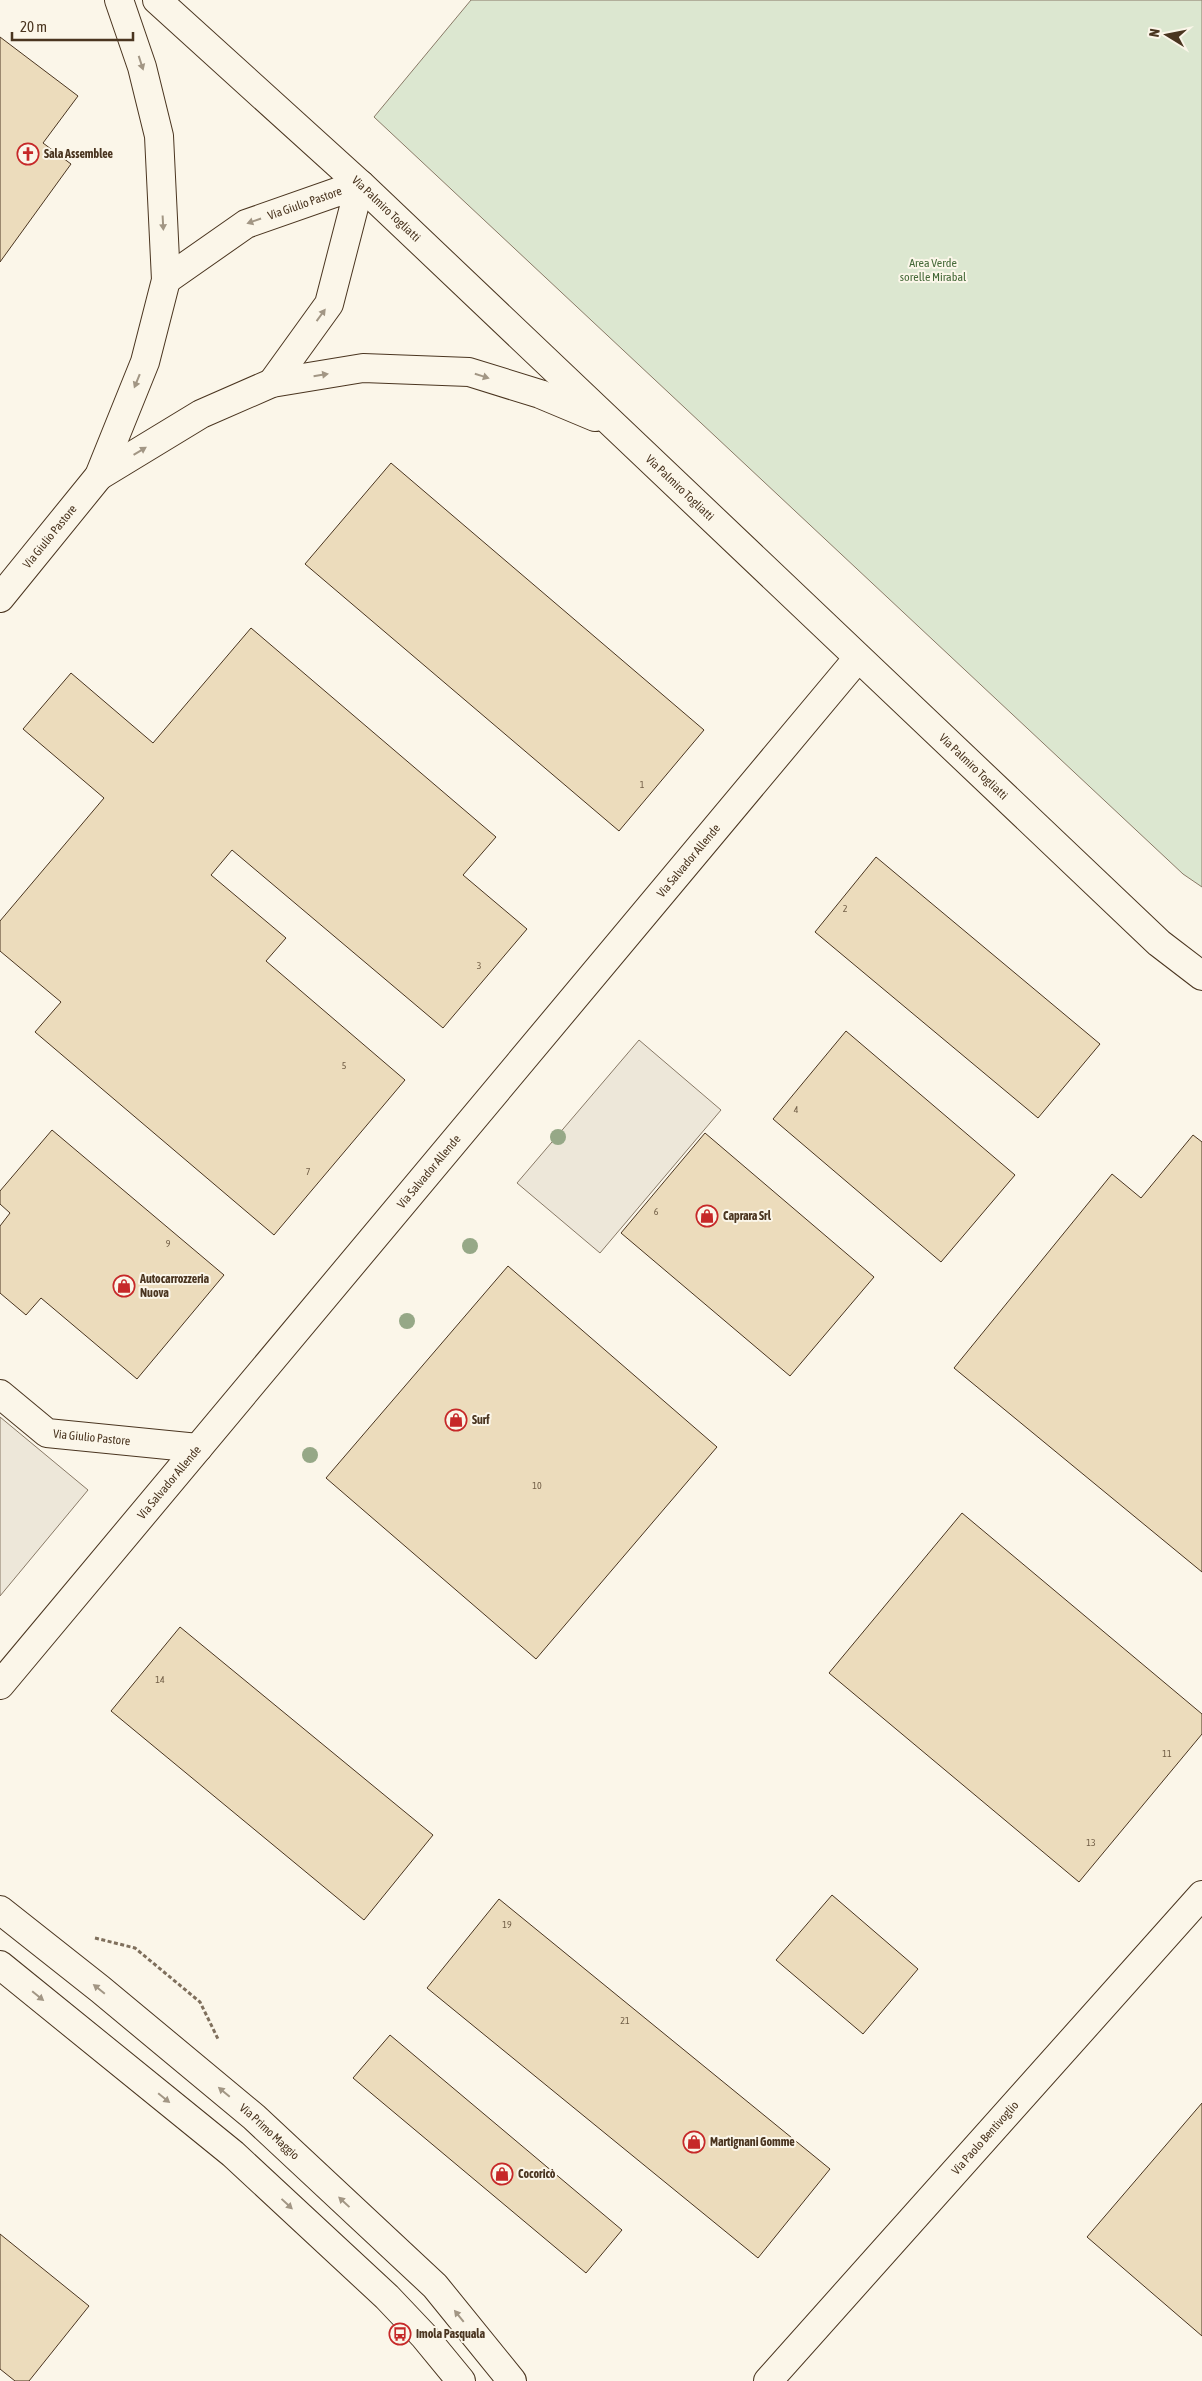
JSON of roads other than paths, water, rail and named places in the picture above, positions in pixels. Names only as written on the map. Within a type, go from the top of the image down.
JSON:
[{"type":"street","name":"Via Giulio Pastore","points":[[0,598],[99,476],[145,362],[166,280],[159,136],[142,67],[119,0]]},
{"type":"street","name":"Via Palmiro Togliatti","points":[[157,0],[360,184],[1159,943],[1202,976]]},
{"type":"street","name":"Via Giulio Pastore","points":[[166,280],[246,224],[360,184]]},
{"type":"street","name":"Via Giulio Pastore","points":[[272,383],[329,304],[360,184]]},
{"type":"street","name":"Via Giulio Pastore","points":[[99,476],[201,414],[272,383],[363,368],[469,372],[540,394],[609,422]]},
{"type":"street","name":"Via Salvador Allende","points":[[0,1684],[858,658]]},
{"type":"street","name":"Via Giulio Pastore","points":[[0,1394],[47,1433],[198,1448]]},
{"type":"street","name":"Via Paolo Bentivoglio","points":[[768,2381],[1202,1895]]},
{"type":"street","name":"Via Primo Maggio","points":[[0,1910],[107,1995],[254,2117],[435,2286],[512,2381]]},
{"type":"street","points":[[0,1965],[233,2154],[388,2297],[424,2336],[461,2381]]},
{"type":"place","name":"Sala Assemblee","points":[[28,154]]},
{"type":"place","name":"Caprara Srl","points":[[707,1216]]},
{"type":"place","name":"Autocarrozzeria Nuova","points":[[124,1286]]},
{"type":"place","name":"Surf","points":[[456,1420]]},
{"type":"place","name":"Martignani Gomme","points":[[694,2142]]},
{"type":"place","name":"Cocoricò","points":[[502,2174]]},
{"type":"place","name":"Imola Pasquala","points":[[400,2334]]},
{"type":"park label","name":"Area Verde sorelle Mirabal","points":[[933,270]]}]
